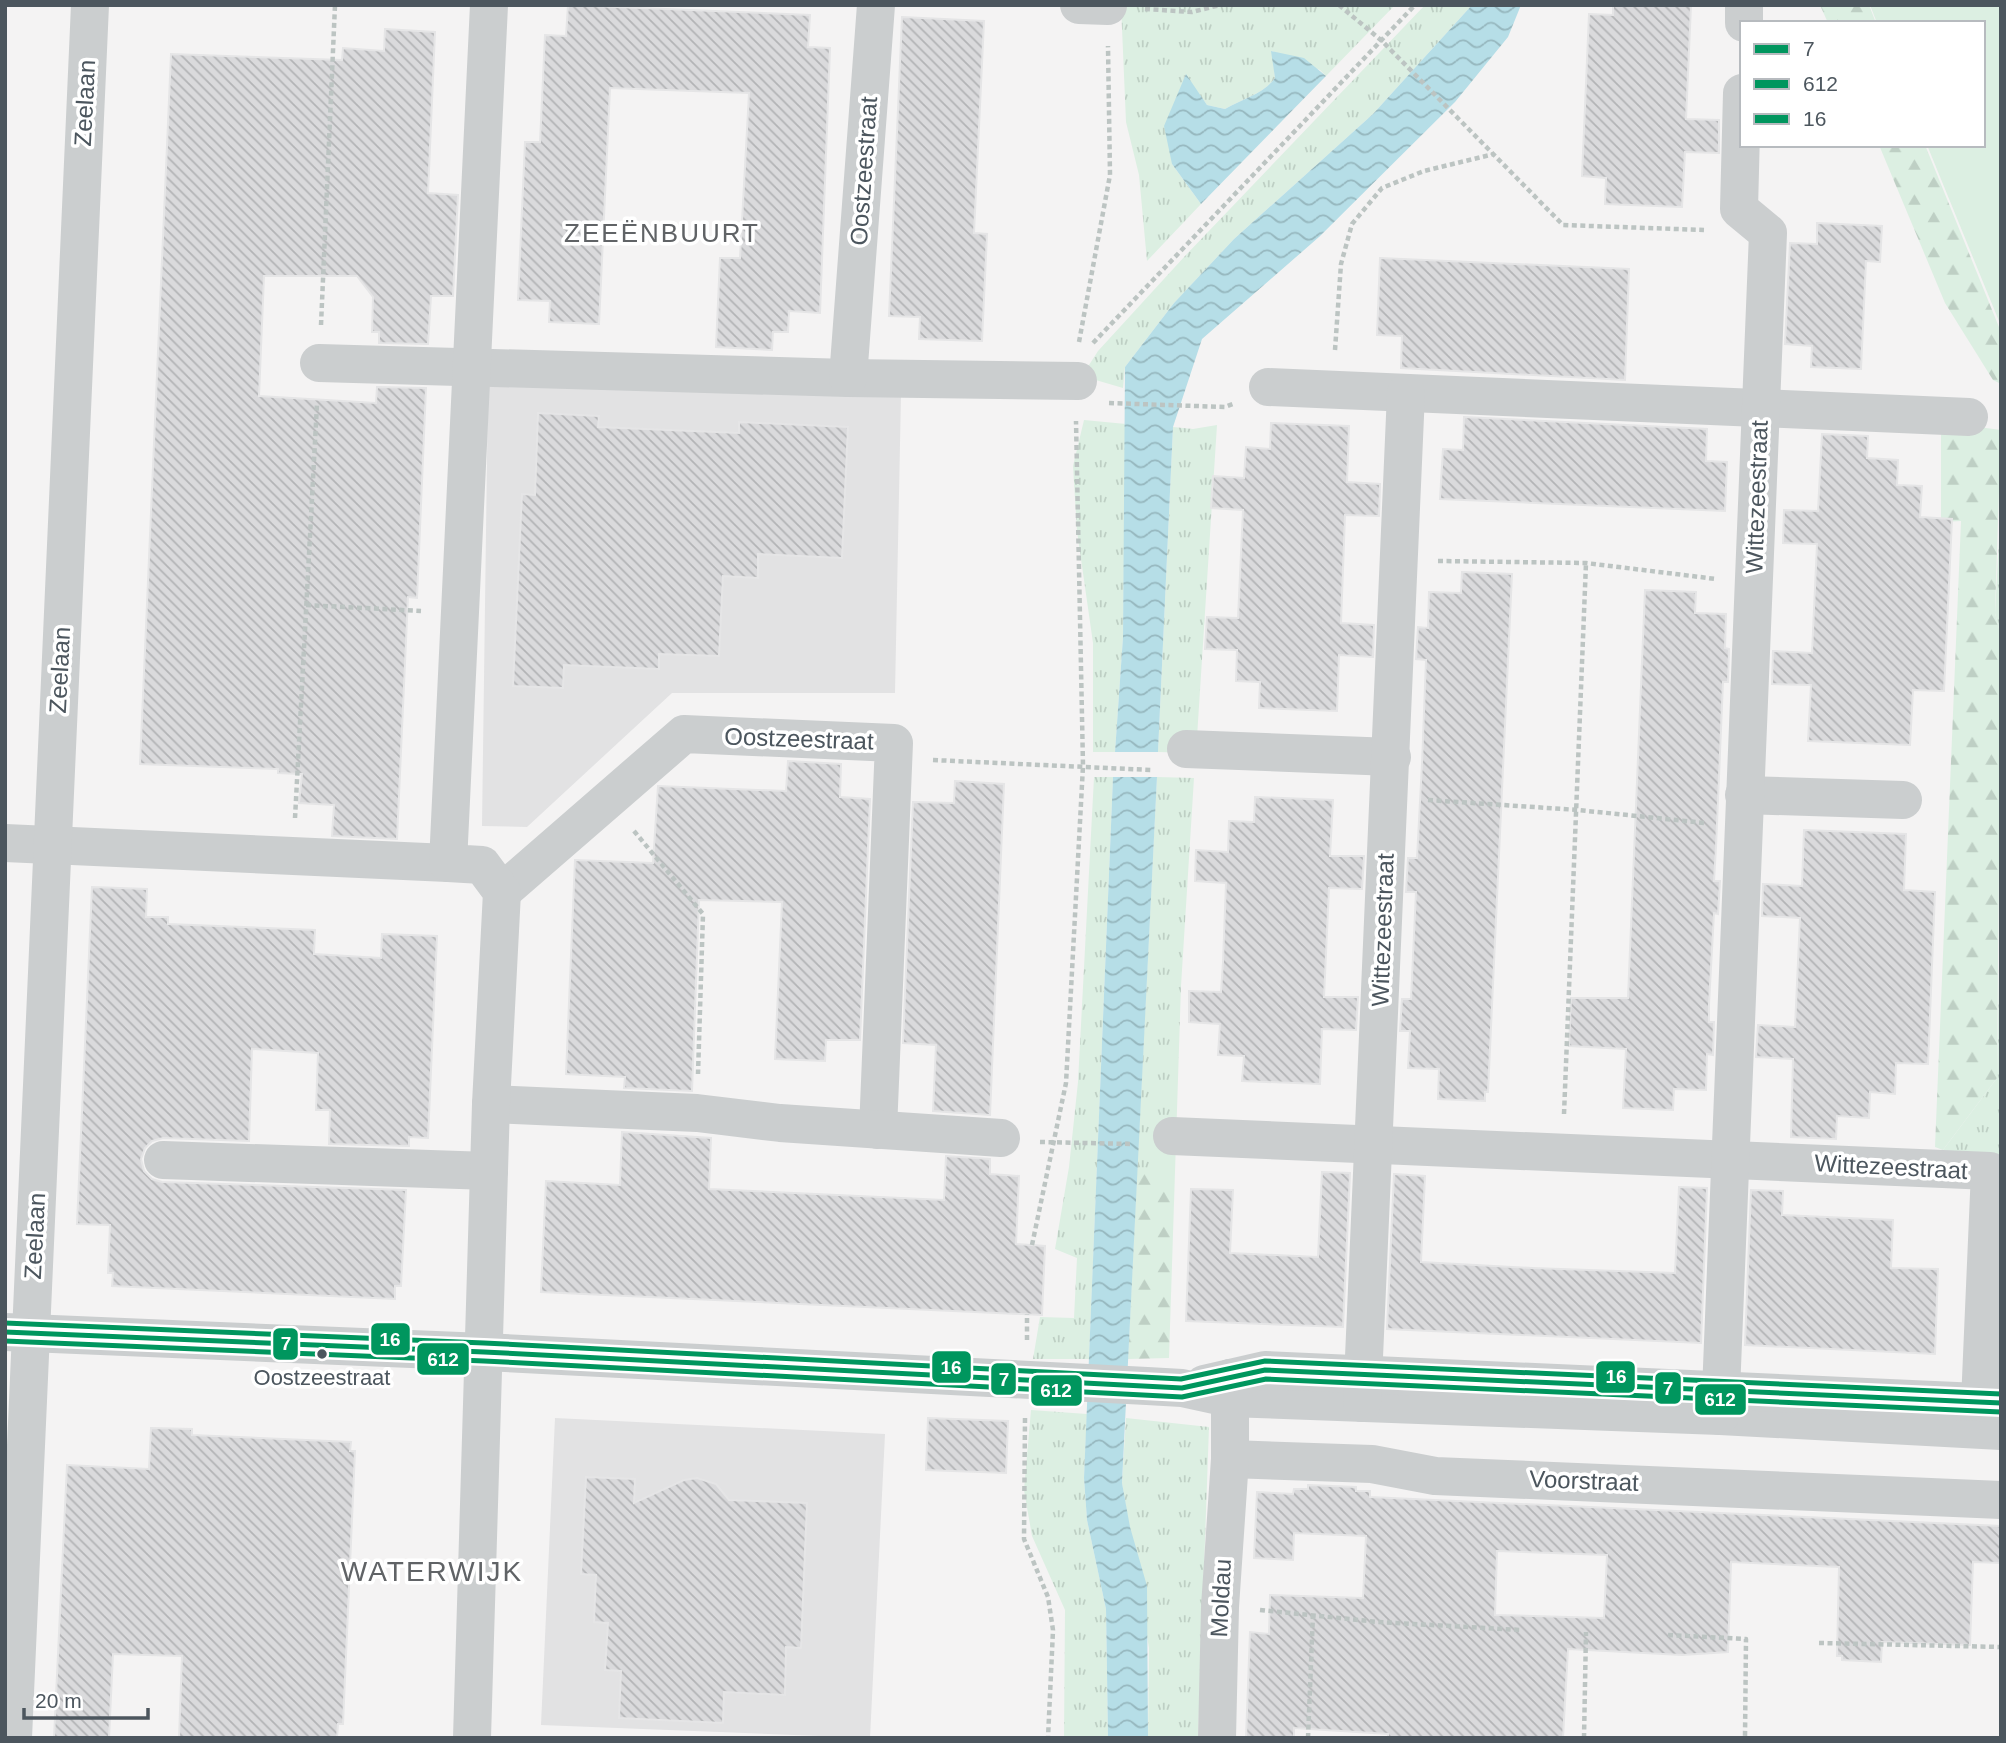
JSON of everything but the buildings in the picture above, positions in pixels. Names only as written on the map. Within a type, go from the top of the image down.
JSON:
[{"type":"street","name":"Zeelaan","points":[[13,1738],[18,1333],[52,845],[90,5]]},
{"type":"street","points":[[448,863],[489,5]]},
{"type":"street","name":"Oostzeestraat","points":[[848,378],[876,5]]},
{"type":"street","points":[[1740,147],[1738,208],[1768,233]]},
{"type":"street","name":"Wittezeestraat","points":[[1721,1402],[1768,233]]},
{"type":"street","points":[[319,363],[848,378],[1077,371]]},
{"type":"street","name":"Wittezeestraat","points":[[1268,387],[1969,417]]},
{"type":"street","name":"Wittezeestraat","points":[[1363,1389],[1406,393]]},
{"type":"street","name":"Oostzeestraat","points":[[502,892],[684,734],[894,743],[878,1130]]},
{"type":"street","points":[[1172,760],[1392,757]]},
{"type":"street","points":[[1744,811],[1903,800]]},
{"type":"street","points":[[5,843],[482,865],[502,892],[491,1104],[472,1738]]},
{"type":"street","points":[[491,1104],[697,1113],[780,1123],[1001,1139]]},
{"type":"street","name":"Wittezeestraat","points":[[1158,1140],[1374,1145],[1990,1171],[1994,1412]]},
{"type":"street","points":[[163,1160],[489,1171]]},
{"type":"street","points":[[18,1333],[484,1352],[1164,1387],[1229,1388],[1265,1370],[1363,1389],[1994,1412]]},
{"type":"street","points":[[1229,1388],[1230,1459]]},
{"type":"street","name":"Voorstraat","points":[[1230,1459],[1372,1464],[1435,1476],[2001,1500]]},
{"type":"street","name":"Moldau","points":[[1217,1738],[1220,1607],[1230,1459]]},
{"type":"path","points":[[293,857],[335,5]]},
{"type":"path","points":[[1032,1245],[1066,1083],[1083,766],[1075,415],[1077,371],[1110,175],[1093,6],[1192,12],[1220,5]]},
{"type":"path","points":[[1339,5],[1382,41],[1563,225],[1768,233]]},
{"type":"path","points":[[1077,371],[1415,5]]},
{"type":"path","points":[[1333,389],[1340,264],[1352,224],[1382,188],[1424,171],[1494,154]]},
{"type":"path","points":[[1112,403],[1200,407]]},
{"type":"path","points":[[1399,561],[1586,564],[1754,583]]},
{"type":"path","points":[[1562,1153],[1586,564]]},
{"type":"path","points":[[306,605],[460,614]]},
{"type":"path","points":[[893,759],[1114,768],[1172,760]]},
{"type":"path","points":[[1389,798],[1578,810],[1744,811]]},
{"type":"path","points":[[608,801],[703,914],[697,1113]]},
{"type":"path","points":[[1001,1139],[1092,1144],[1158,1140]]},
{"type":"path","points":[[1027,1314],[1044,1381],[1023,1517],[1024,1539],[1048,1597],[1053,1630],[1048,1738]]},
{"type":"path","points":[[1220,1607],[1378,1622],[1521,1630]]},
{"type":"path","points":[[1308,1738],[1313,1615]]},
{"type":"path","points":[[1584,1738],[1586,1632]]},
{"type":"path","points":[[1668,1635],[1746,1639],[1745,1738]]},
{"type":"path","points":[[1819,1643],[2001,1647]]},
{"type":"shaded area","points":[[488,385],[901,394],[895,693],[672,693],[527,827],[482,826]]},
{"type":"shaded area","points":[[555,1418],[885,1434],[870,1738],[541,1725]]},
{"type":"green space","points":[[1121,5],[1395,5],[1326,76],[1320,70],[1272,51],[1275,78],[1259,92],[1225,109],[1207,105],[1185,75],[1172,164],[1201,204],[1147,261],[1139,175],[1126,122]]},
{"type":"green space","points":[[1425,5],[1472,5],[1373,114],[1234,239],[1174,303],[1125,367],[1123,388],[1082,376],[1098,351],[1185,256]]},
{"type":"green space","points":[[1820,5],[1869,5],[1875,21],[1827,21]]},
{"type":"green space","points":[[1870,5],[2001,5],[2001,326],[1928,147],[1985,147],[1985,21],[1876,21]]},
{"type":"green space","points":[[1880,147],[1926,147],[2001,332],[2001,384],[1993,380],[1945,303]]},
{"type":"green space","points":[[1084,420],[1126,424],[1123,637],[1115,752],[1093,752],[1093,643],[1077,531],[1073,466]]},
{"type":"green space","points":[[1941,422],[2001,430],[1995,613],[2001,637],[1997,1078],[1943,1150],[1935,1147],[1961,521],[1941,522]]},
{"type":"green space","points":[[1217,425],[1196,753],[1158,752],[1173,427],[1193,429]]},
{"type":"green space","points":[[2001,500],[2001,637],[1995,613]]},
{"type":"green space","points":[[1094,777],[1113,777],[1089,1359],[1033,1359],[1040,1317],[1074,1318],[1077,1258],[1055,1249],[1069,1167],[1078,1082]]},
{"type":"green space","points":[[1157,777],[1194,778],[1181,986],[1175,1172],[1137,1172]]},
{"type":"green space","points":[[2001,850],[2001,1163],[1943,1150],[1997,1078]]},
{"type":"green space","points":[[1137,1172],[1175,1172],[1169,1358],[1128,1359]]},
{"type":"green space","points":[[1031,1410],[1087,1414],[1084,1478],[1087,1520],[1106,1609],[1108,1738],[1064,1738],[1065,1610],[1032,1536],[1024,1490]]},
{"type":"green space","points":[[1126,1418],[1209,1427],[1198,1738],[1148,1738],[1149,1648],[1122,1483]]},
{"type":"water","points":[[1472,5],[1521,5],[1508,37],[1455,102],[1319,237],[1202,339],[1173,427],[1158,752],[1115,752],[1123,637],[1125,367],[1174,303],[1234,239],[1373,114]]},
{"type":"water","points":[[1271,51],[1304,58],[1326,76],[1201,204],[1172,164],[1164,126],[1186,74],[1207,105],[1225,109],[1259,92],[1275,78]]},
{"type":"water","points":[[1113,777],[1157,777],[1122,1483],[1130,1527],[1147,1586],[1148,1738],[1108,1738],[1106,1609],[1087,1520],[1084,1478]]},
{"type":"transit line","name":"16","points":[[5,1323],[484,1343],[1181,1379],[1265,1361],[2001,1394]]},
{"type":"transit line","name":"7","points":[[5,1332],[484,1352],[1182,1388],[1265,1370],[2001,1403]]},
{"type":"transit line","name":"612","points":[[5,1341],[484,1361],[1182,1397],[1266,1379],[2001,1412]]},
{"type":"place","name":"Oostzeestraat","points":[[322,1354]]},
{"type":"district","name":"ZEEËNBUURT","points":[[662,233]]},
{"type":"district","name":"WATERWIJK","points":[[432,1571]]}]
